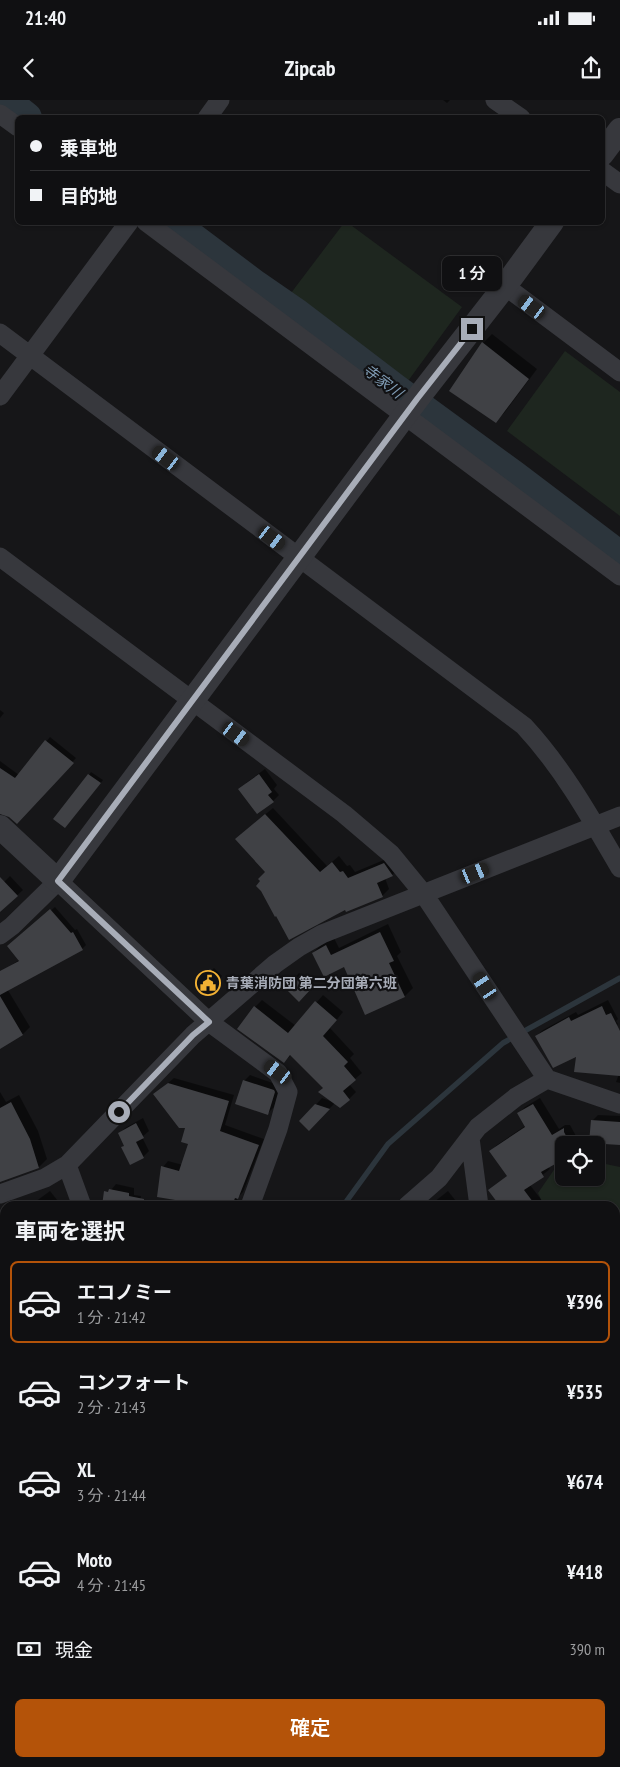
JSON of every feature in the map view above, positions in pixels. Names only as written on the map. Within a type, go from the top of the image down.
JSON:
[{"type":"street","points":[[209,115],[220,100]]},
{"type":"street","points":[[495,100],[517,115]]},
{"type":"street","points":[[0,114],[15,125]]},
{"type":"street","points":[[605,150],[620,130]]},
{"type":"street","points":[[605,173],[620,184]]},
{"type":"street","points":[[0,396],[127,225]]},
{"type":"street","points":[[150,225],[411,408],[620,576]]},
{"type":"street","points":[[0,935],[12,926],[58,881],[550,225]]},
{"type":"street","points":[[505,286],[620,372]]},
{"type":"street","points":[[0,333],[524,726],[546,750],[595,825],[620,868]]},
{"type":"street","points":[[0,557],[344,814],[391,854],[423,893],[547,1079],[620,1104]]},
{"type":"street","points":[[0,1194],[45,1178],[67,1165],[193,1035],[275,964],[298,947],[322,934],[620,816]]},
{"type":"street","points":[[0,827],[209,1022],[278,1072],[288,1092],[278,1129],[252,1201]]},
{"type":"street","points":[[413,1201],[439,1178],[478,1127],[516,1097],[547,1079]]},
{"type":"street","points":[[470,1138],[478,1201]]},
{"type":"street","points":[[67,1165],[80,1201]]},
{"type":"shaded area","points":[[342,225],[351,225],[462,307],[408,381],[291,293]]},
{"type":"shaded area","points":[[565,351],[620,392],[620,516],[507,431]]},
{"type":"shaded area","points":[[605,1164],[620,1167],[620,1201],[542,1201],[538,1193],[555,1168],[555,1186],[605,1186]]},
{"type":"building","points":[[482,342],[529,379],[496,423],[449,391]]},
{"type":"building","points":[[45,740],[74,763],[17,824],[9,817],[0,814],[0,768],[15,778]]},
{"type":"building","points":[[88,774],[101,783],[65,828],[53,819]]},
{"type":"building","points":[[259,774],[272,792],[268,795],[274,802],[257,814],[238,789]]},
{"type":"building","points":[[265,814],[320,872],[332,862],[348,878],[384,863],[393,876],[377,883],[383,897],[346,912],[345,910],[289,940],[261,891],[256,886],[260,881],[258,879],[265,872],[235,839]]},
{"type":"building","points":[[0,877],[18,896],[0,912]]},
{"type":"building","points":[[50,909],[71,933],[73,932],[83,950],[0,995],[0,971],[19,961],[7,946]]},
{"type":"building","points":[[380,932],[394,961],[389,963],[405,997],[365,1015],[344,967],[324,977],[312,953],[326,945],[331,955]]},
{"type":"building","points":[[210,969],[220,979],[207,994],[197,984]]},
{"type":"building","points":[[295,975],[310,990],[299,1002],[284,987]]},
{"type":"building","points":[[0,996],[23,1035],[0,1049]]},
{"type":"building","points":[[315,1001],[337,1020],[323,1036],[348,1062],[344,1066],[356,1080],[343,1091],[350,1100],[340,1108],[318,1092],[323,1088],[290,1055],[284,1063],[237,1029],[254,1006],[288,1033]]},
{"type":"building","points":[[602,1006],[606,1015],[611,1013],[620,1031],[620,1076],[574,1072],[576,1057],[553,1068],[535,1036],[569,1017],[571,1021]]},
{"type":"building","points":[[243,1080],[274,1090],[268,1115],[235,1104]]},
{"type":"building","points":[[168,1083],[229,1101],[220,1131],[259,1145],[238,1199],[235,1198],[234,1201],[181,1201],[157,1197],[161,1166],[179,1171],[188,1144],[181,1142],[185,1128],[179,1128],[153,1094]]},
{"type":"building","points":[[11,1102],[30,1139],[39,1168],[0,1182],[0,1108]]},
{"type":"building","points":[[315,1104],[330,1109],[309,1131],[299,1121]]},
{"type":"building","points":[[533,1104],[552,1135],[564,1128],[566,1136],[555,1136],[555,1164],[541,1172],[544,1177],[524,1190],[532,1201],[496,1201],[488,1190],[507,1176],[489,1151],[525,1127],[517,1113]]},
{"type":"building","points":[[591,1120],[620,1122],[620,1145],[605,1144],[605,1136],[590,1136]]},
{"type":"building","points":[[136,1123],[144,1138],[136,1142],[144,1158],[130,1165],[121,1147],[124,1146],[118,1133]]},
{"type":"building","points":[[109,1189],[129,1193],[129,1196],[144,1199],[144,1201],[103,1201],[104,1191],[108,1192]]},
{"type":"waterway","name":"寺家川","points":[[4,100],[22,115]]},
{"type":"waterway","name":"寺家川","points":[[174,225],[620,557]]},
{"type":"waterway","points":[[347,1201],[388,1144],[503,1043],[620,978]]},
{"type":"place","name":"青葉消防団 第二分団第六班","points":[[208,983]]},
{"type":"route","points":[[119,1112],[193,1035],[209,1022],[58,881],[417,399],[472,329]]}]
